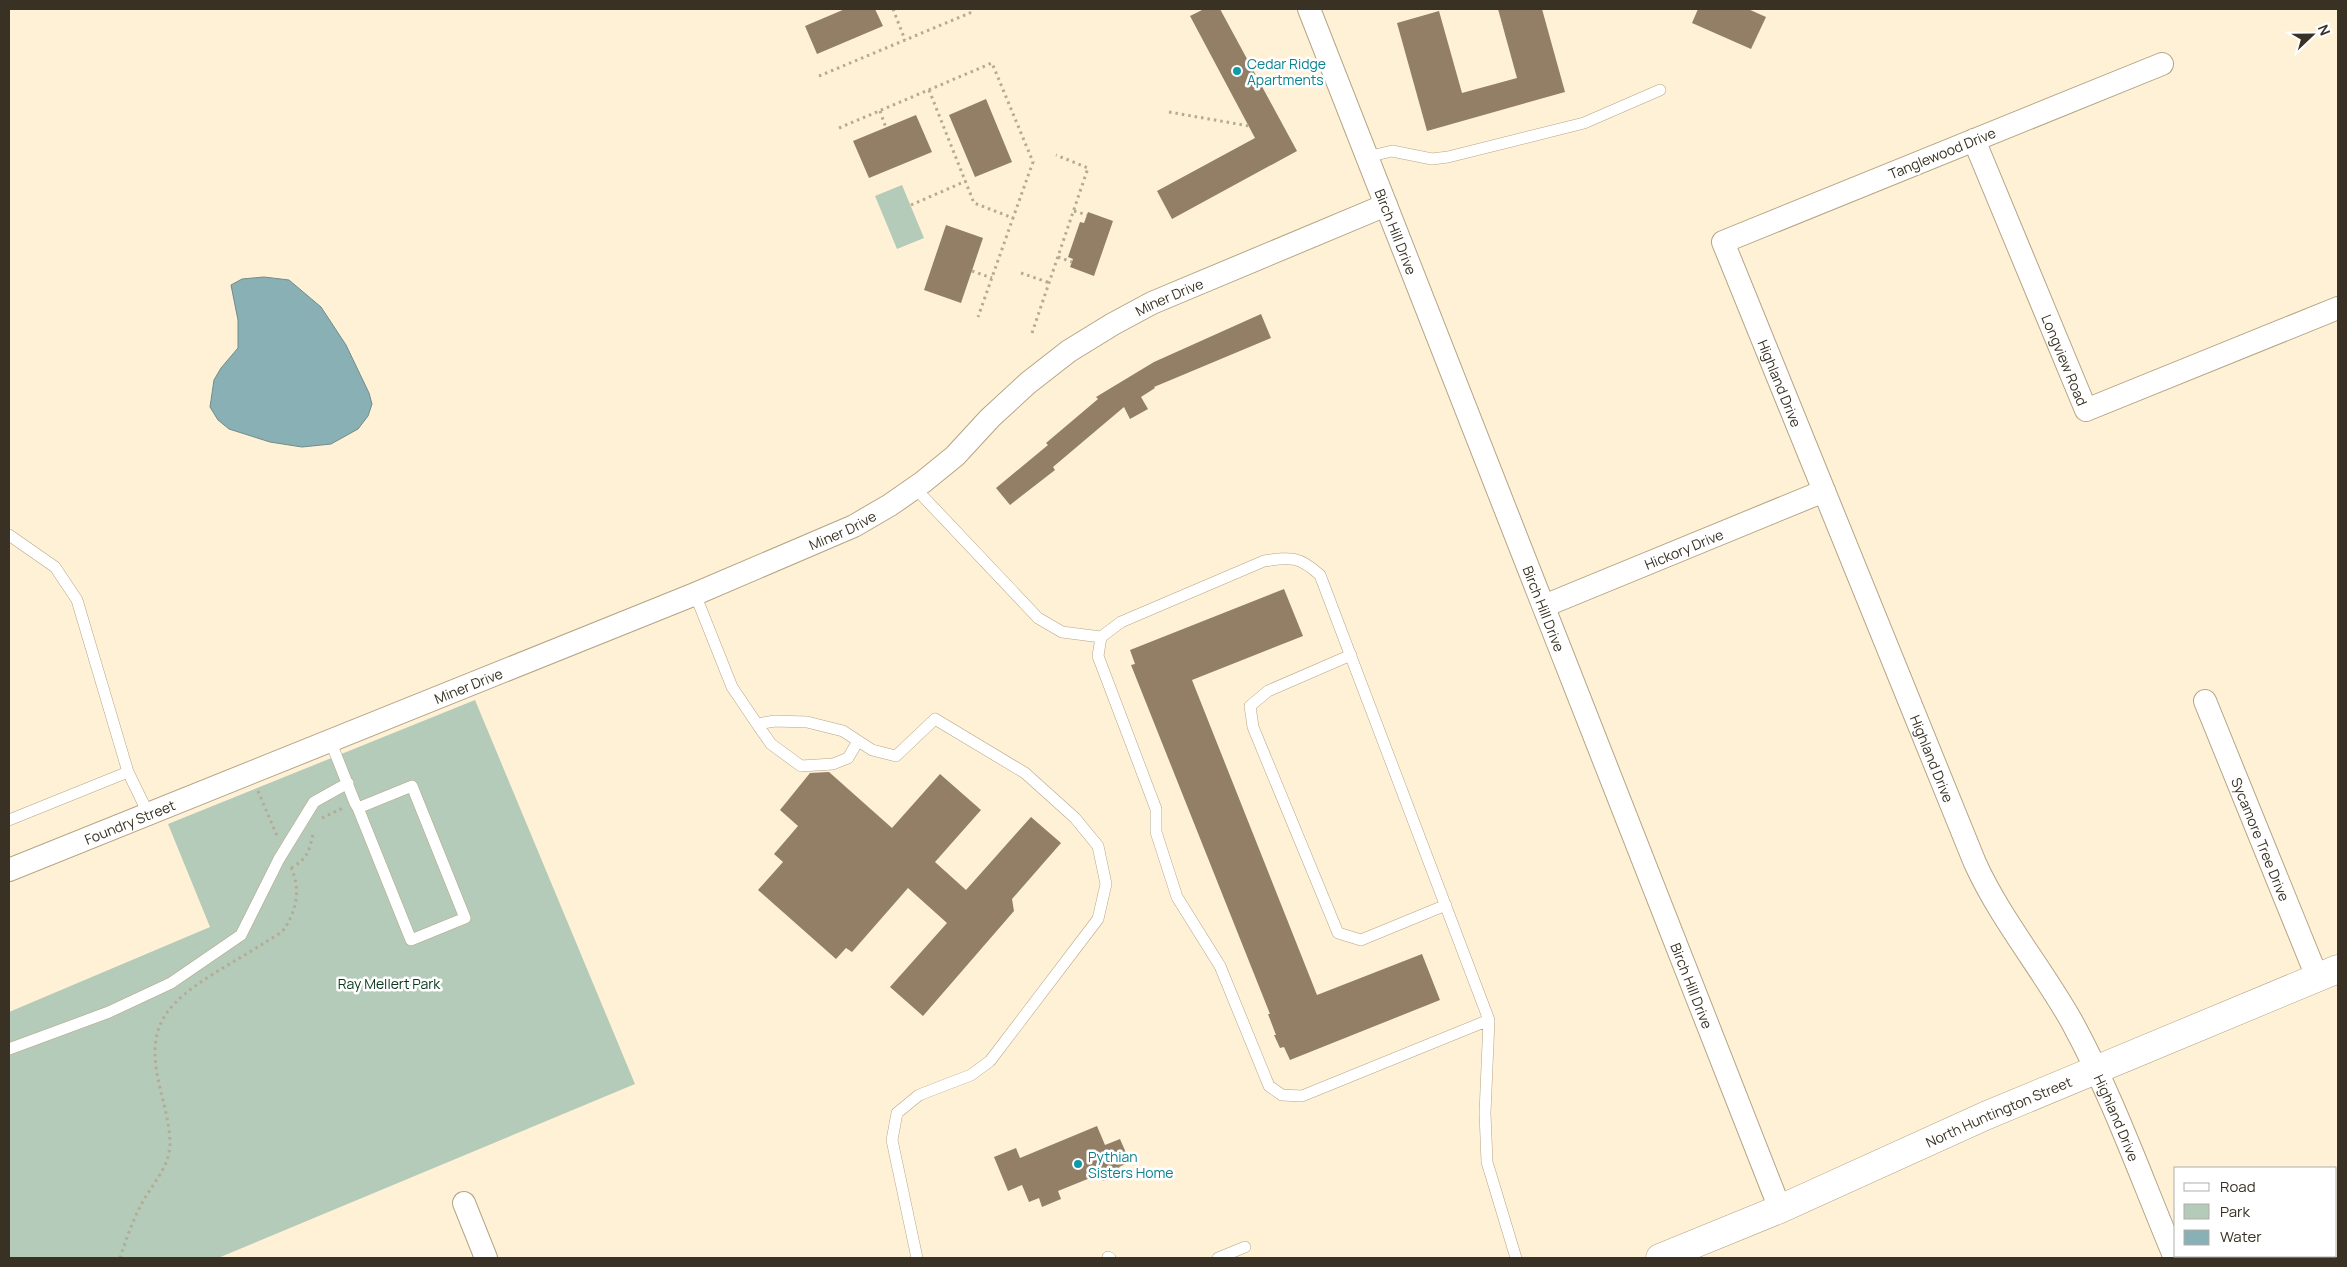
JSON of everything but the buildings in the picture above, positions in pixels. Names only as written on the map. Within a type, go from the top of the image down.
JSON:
[{"type":"street","name":"Birch Hill Drive","points":[[1309,9],[1780,1209]]},
{"type":"street","name":"Tanglewood Drive","points":[[1723,242],[2162,64]]},
{"type":"street","name":"Longview Road","points":[[1974,140],[2086,410],[2338,308]]},
{"type":"street","name":"Miner Drive","points":[[250,772],[695,594],[854,526],[915,488],[955,456],[990,418],[1028,383],[1069,351],[1113,324],[1152,303],[1386,204]]},
{"type":"street","name":"Highland Drive","points":[[1723,242],[1985,884],[2007,924],[2067,1014],[2096,1069],[2174,1256]]},
{"type":"street","name":"Hickory Drive","points":[[1544,606],[1824,491]]},
{"type":"street","name":"Sycamore Tree Drive","points":[[2205,701],[2328,973]]},
{"type":"street","name":"Foundry Street","points":[[9,870],[250,772]]},
{"type":"street","name":"North Huntington Street","points":[[1660,1258],[1780,1209],[1985,1116],[2328,973]]},
{"type":"street","points":[[464,1203],[486,1258]]},
{"type":"lane","points":[[1367,157],[1392,151],[1432,159],[1448,156],[1584,123],[1660,90]]},
{"type":"lane","points":[[915,488],[1038,618],[1062,632],[1101,637]]},
{"type":"lane","points":[[9,535],[55,567],[77,600],[128,772],[148,813]]},
{"type":"lane","points":[[1489,1020],[1302,1096],[1282,1095],[1269,1086],[1220,966],[1177,897],[1156,832],[1156,809],[1098,656],[1101,637],[1121,622],[1264,561],[1287,558],[1306,562],[1320,575],[1489,1020],[1485,1112],[1487,1162],[1516,1258]]},
{"type":"lane","points":[[695,594],[732,687],[771,744],[801,766],[833,764],[848,758],[858,741]]},
{"type":"lane","points":[[1351,655],[1268,691],[1250,706],[1253,727],[1338,933],[1361,940],[1446,905]]},
{"type":"lane","points":[[757,724],[775,721],[807,722],[842,731],[872,750],[896,756],[935,719],[1025,773],[1075,818],[1098,846],[1106,884],[1098,919],[990,1061],[971,1074],[919,1095],[897,1113],[892,1140],[917,1258]]},
{"type":"lane","points":[[330,740],[348,783],[356,805],[411,940],[465,918],[412,786],[356,805]]},
{"type":"lane","points":[[9,820],[128,772]]},
{"type":"lane","points":[[9,1049],[109,1012],[171,983],[241,935],[284,851],[314,802],[348,783]]},
{"type":"lane","points":[[1218,1258],[1245,1246]]},
{"type":"path","points":[[893,9],[905,40]]},
{"type":"path","points":[[819,76],[970,13],[969,9]]},
{"type":"path","points":[[839,128],[992,64],[1033,162],[978,317]]},
{"type":"path","points":[[929,90],[974,203],[1013,218]]},
{"type":"path","points":[[880,111],[886,128]]},
{"type":"path","points":[[1169,112],[1249,126]]},
{"type":"path","points":[[1032,333],[1088,168],[1056,155]]},
{"type":"path","points":[[911,205],[966,181]]},
{"type":"path","points":[[1074,211],[1087,215]]},
{"type":"path","points":[[1058,257],[1072,262]]},
{"type":"path","points":[[972,271],[992,278]]},
{"type":"path","points":[[1021,273],[1050,283]]},
{"type":"path","points":[[120,1258],[141,1204],[160,1175],[168,1158],[170,1144],[167,1120],[155,1064],[157,1037],[165,1016],[176,1002],[194,988],[285,929],[298,895],[297,882],[250,772]]},
{"type":"path","points":[[317,824],[329,814],[356,805]]},
{"type":"path","points":[[291,868],[304,861],[309,853],[314,828]]},
{"type":"green space","points":[[902,185],[924,238],[897,249],[875,196]]},
{"type":"green space","name":"Ray Mellert Park","points":[[475,700],[635,1084],[218,1258],[9,1258],[9,1012],[210,927],[168,824]]},
{"type":"water","points":[[264,277],[289,280],[321,307],[346,345],[369,393],[372,404],[368,416],[358,429],[331,444],[302,447],[270,442],[229,429],[218,420],[210,407],[214,380],[221,368],[238,348],[238,320],[231,285],[242,279]]},
{"type":"place","name":"Cedar Ridge Apartments","points":[[1237,71]]},
{"type":"place","name":"Pythian Sisters Home","points":[[1078,1164]]}]
